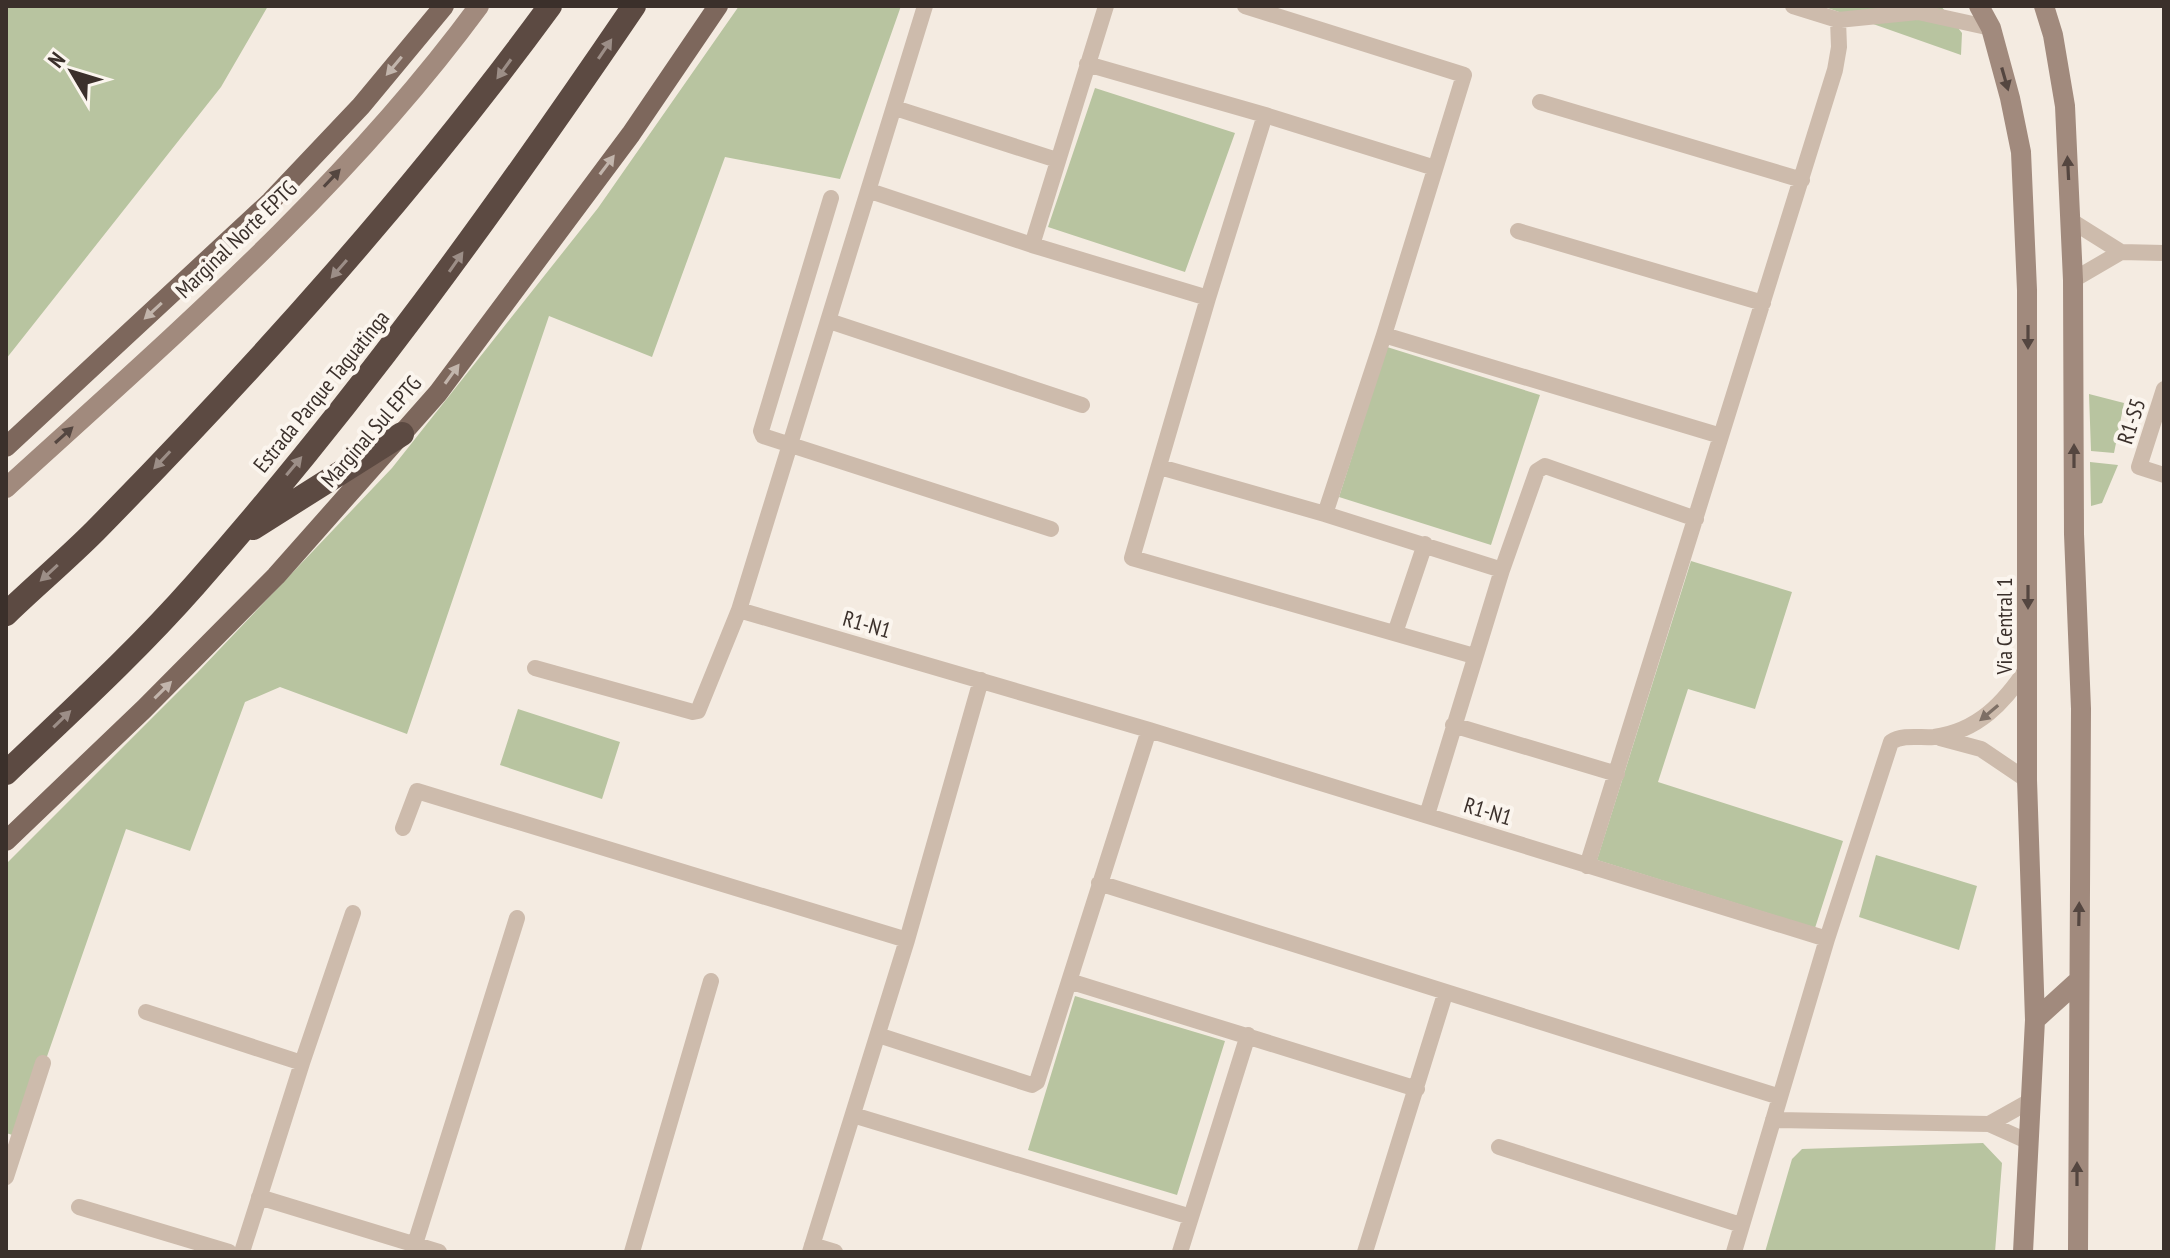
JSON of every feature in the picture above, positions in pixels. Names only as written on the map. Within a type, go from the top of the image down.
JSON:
[{"type":"highway","points":[[6,614],[93,533],[287,329],[487,92],[550,6]]},
{"type":"highway","name":"Estrada Parque Taguatinga","points":[[6,773],[156,627],[231,543],[340,411],[446,276],[634,6]]},
{"type":"highway","points":[[231,543],[402,434]]},
{"type":"main road","name":"Marginal Norte EPTG","points":[[6,447],[271,201],[361,106],[444,6]]},
{"type":"main road","name":"Marginal Norte EPTG","points":[[6,488],[292,222],[383,125],[479,6]]},
{"type":"main road","name":"Marginal Sul EPTG","points":[[6,841],[144,709],[276,576],[438,393],[631,134],[718,6]]},
{"type":"main road","name":"Via Central 1","points":[[1979,6],[1991,28],[2010,98],[2021,152],[2024,194],[2027,290],[2027,780],[2035,1020],[2023,1252]]},
{"type":"main road","points":[[2044,6],[2053,35],[2065,106],[2073,280],[2074,534],[2081,709],[2078,1252]]},
{"type":"main road","points":[[2035,1020],[2078,981]]},
{"type":"street","points":[[535,668],[698,711],[739,610],[925,6]]},
{"type":"street","points":[[1032,245],[1106,6]]},
{"type":"street","points":[[1245,6],[1464,75],[1325,514]]},
{"type":"street","points":[[1793,6],[1838,20],[1921,9],[1991,28]]},
{"type":"street","points":[[1587,866],[1835,70],[1839,47],[1838,20]]},
{"type":"street","points":[[1087,64],[1435,168]]},
{"type":"street","points":[[1540,102],[1802,180]]},
{"type":"street","points":[[895,108],[1057,160]]},
{"type":"street","points":[[1265,115],[1132,558],[1474,656]]},
{"type":"street","points":[[870,191],[1032,245],[1208,298]]},
{"type":"street","points":[[831,198],[761,431],[767,439],[1051,529]]},
{"type":"street","points":[[2070,220],[2121,252],[2164,253]]},
{"type":"street","points":[[1518,231],[1763,303]]},
{"type":"street","points":[[2073,280],[2121,252]]},
{"type":"street","points":[[829,321],[1082,405]]},
{"type":"street","points":[[1384,335],[1721,436]]},
{"type":"street","name":"R1-S5","points":[[2164,389],[2139,467],[2164,475]]},
{"type":"street","points":[[1427,815],[1474,656],[1537,471],[1545,466],[1696,519]]},
{"type":"street","points":[[1160,467],[1425,544],[1502,570]]},
{"type":"street","points":[[1395,633],[1425,544]]},
{"type":"street","name":"R1-N1","points":[[739,610],[1149,730],[1827,939]]},
{"type":"street","points":[[1734,1252],[1827,939],[1891,742],[1898,738],[1934,737],[1960,730],[1990,714],[2028,667]]},
{"type":"street","points":[[835,1252],[811,1248],[907,940],[981,680]]},
{"type":"street","points":[[1453,725],[1617,774]]},
{"type":"street","points":[[878,1035],[1032,1085],[1038,1081],[1149,730]]},
{"type":"street","points":[[1934,737],[1981,749],[2027,780]]},
{"type":"street","points":[[403,828],[417,791],[907,940]]},
{"type":"street","points":[[1099,883],[1780,1097]]},
{"type":"street","points":[[242,1252],[353,913]]},
{"type":"street","points":[[406,1246],[517,918]]},
{"type":"street","points":[[632,1252],[711,981]]},
{"type":"street","points":[[1069,981],[1417,1089]]},
{"type":"street","points":[[1365,1252],[1445,994]]},
{"type":"street","points":[[146,1012],[302,1063]]},
{"type":"street","points":[[1180,1252],[1248,1035]]},
{"type":"street","points":[[6,1177],[43,1063]]},
{"type":"street","points":[[1989,1124],[2030,1101]]},
{"type":"street","points":[[853,1115],[1191,1217]]},
{"type":"street","points":[[1773,1120],[1989,1124],[2027,1141]]},
{"type":"street","points":[[1499,1147],[1741,1225]]},
{"type":"street","points":[[259,1197],[406,1246],[439,1252]]},
{"type":"street","points":[[79,1207],[229,1252]]},
{"type":"green space","points":[[6,6],[268,6],[221,87],[6,359]]},
{"type":"green space","points":[[739,6],[901,6],[840,179],[725,157],[652,357],[549,316],[407,734],[280,687],[245,702],[190,851],[126,829],[19,1137],[6,1133],[6,864],[197,673],[392,468],[598,208]]},
{"type":"green space","points":[[1822,6],[1941,6],[1962,33],[1961,55]]},
{"type":"green space","points":[[1095,88],[1235,133],[1185,272],[1048,227]]},
{"type":"green space","points":[[1387,347],[1540,395],[1491,545],[1339,497]]},
{"type":"green space","points":[[2089,394],[2124,403],[2114,453],[2091,451]]},
{"type":"green space","points":[[2090,462],[2118,465],[2102,503],[2091,506]]},
{"type":"green space","points":[[1691,561],[1792,592],[1755,709],[1688,689],[1658,782],[1843,841],[1815,928],[1597,860]]},
{"type":"green space","points":[[518,709],[620,742],[602,799],[500,765]]},
{"type":"green space","points":[[1876,855],[1977,886],[1959,950],[1859,917]]},
{"type":"green space","points":[[1075,996],[1225,1041],[1177,1195],[1028,1150]]},
{"type":"green space","points":[[1983,1143],[2002,1163],[1995,1252],[1765,1252],[1792,1159],[1802,1149]]}]
